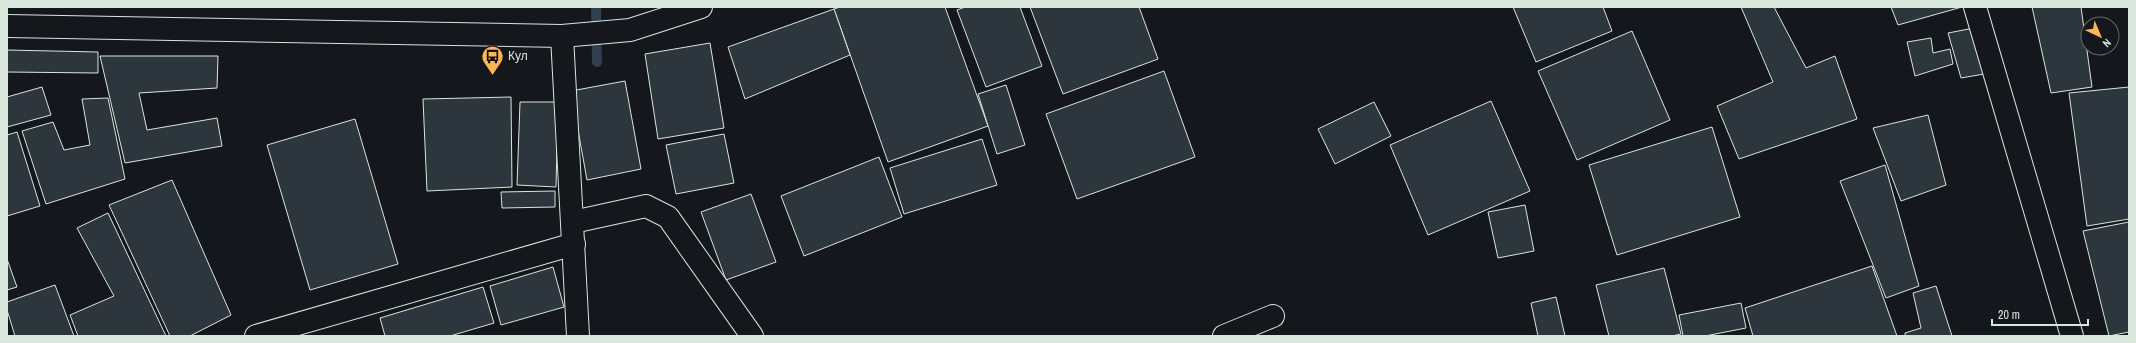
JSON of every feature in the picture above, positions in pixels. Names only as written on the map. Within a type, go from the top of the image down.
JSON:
[{"type":"street","points":[[7,26],[562,36],[630,30],[701,7]]},
{"type":"street","points":[[1975,7],[2072,336]]},
{"type":"street","points":[[562,36],[578,336]]},
{"type":"street","points":[[572,222],[646,206],[668,217],[752,336]]},
{"type":"street","points":[[256,336],[574,244]]},
{"type":"street","points":[[1224,336],[1273,316]]},
{"type":"building","points":[[840,7],[945,7],[988,126],[888,162],[834,9]]},
{"type":"building","points":[[965,7],[1020,7],[1042,66],[986,87],[957,10]]},
{"type":"building","points":[[1030,7],[1139,7],[1158,59],[1063,94]]},
{"type":"building","points":[[1513,7],[1603,7],[1612,31],[1536,62]]},
{"type":"building","points":[[1741,7],[1774,7],[1806,68],[1835,56],[1857,119],[1739,159],[1717,106],[1773,82]]},
{"type":"building","points":[[1891,7],[1962,7],[1898,25]]},
{"type":"building","points":[[2032,7],[2081,7],[2082,16],[2080,16],[2080,56],[2088,56],[2092,87],[2051,93]]},
{"type":"building","points":[[834,9],[850,55],[745,99],[728,47]]},
{"type":"building","points":[[1979,27],[1990,73],[1961,78],[1948,33]]},
{"type":"building","points":[[1632,31],[1670,120],[1577,160],[1538,71]]},
{"type":"building","points":[[1931,38],[1933,53],[1950,49],[1953,64],[1915,76],[1907,42]]},
{"type":"building","points":[[710,43],[724,128],[658,139],[645,54]]},
{"type":"building","points":[[7,50],[98,52],[98,73],[7,72]]},
{"type":"building","points":[[100,56],[218,56],[217,88],[139,93],[147,130],[217,118],[222,146],[125,163]]},
{"type":"building","points":[[1164,71],[1195,157],[1077,199],[1046,114]]},
{"type":"building","points":[[625,81],[641,169],[587,180],[571,91]]},
{"type":"building","points":[[1006,85],[1025,145],[997,154],[978,94]]},
{"type":"building","points":[[42,87],[51,115],[7,127],[7,97]]},
{"type":"building","points":[[2129,87],[2129,219],[2087,226],[2069,93]]},
{"type":"building","points":[[511,97],[512,187],[427,191],[423,99]]},
{"type":"building","points":[[108,98],[125,179],[46,204],[22,131],[53,122],[64,150],[90,145],[82,99]]},
{"type":"building","points":[[1491,101],[1530,191],[1428,235],[1390,145]]},
{"type":"building","points":[[520,102],[558,102],[556,187],[517,185]]},
{"type":"building","points":[[1374,102],[1391,136],[1335,164],[1318,129]]},
{"type":"building","points":[[1928,115],[1946,185],[1901,201],[1873,128]]},
{"type":"building","points":[[355,119],[398,264],[310,290],[267,145]]},
{"type":"building","points":[[1712,127],[1740,217],[1617,255],[1589,165]]},
{"type":"building","points":[[17,132],[40,206],[7,216],[7,135]]},
{"type":"building","points":[[724,134],[734,183],[676,194],[666,145]]},
{"type":"building","points":[[982,139],[997,185],[904,214],[890,168]]},
{"type":"building","points":[[879,157],[902,217],[804,256],[781,196]]},
{"type":"building","points":[[1885,165],[1919,286],[1886,298],[1840,181]]},
{"type":"building","points":[[172,180],[231,315],[190,336],[170,336],[109,205]]},
{"type":"building","points":[[555,191],[555,207],[502,208],[501,192]]},
{"type":"building","points":[[751,194],[776,262],[726,280],[701,212]]},
{"type":"building","points":[[1525,205],[1534,251],[1498,258],[1488,212]]},
{"type":"building","points":[[108,213],[166,336],[78,336],[70,315],[114,296],[77,228]]},
{"type":"building","points":[[2129,222],[2129,332],[2109,336],[2083,231]]},
{"type":"building","points":[[7,259],[17,287],[7,290]]},
{"type":"building","points":[[1872,266],[1897,336],[1753,336],[1745,308]]},
{"type":"building","points":[[553,267],[564,307],[501,325],[490,286]]},
{"type":"building","points":[[1664,268],[1681,334],[1672,336],[1609,336],[1596,285]]},
{"type":"building","points":[[55,285],[74,336],[15,336],[7,310],[7,302]]},
{"type":"building","points":[[1936,286],[1952,336],[1905,336],[1905,333],[1921,328],[1913,293]]},
{"type":"building","points":[[483,287],[494,323],[450,336],[385,336],[380,318]]},
{"type":"building","points":[[1556,297],[1565,336],[1538,336],[1531,303]]},
{"type":"building","points":[[1741,303],[1746,328],[1705,336],[1683,336],[1679,315]]},
{"type":"waterway","points":[[596,7],[597,62]]},
{"type":"place","name":"Кул","points":[[492,76]]}]
